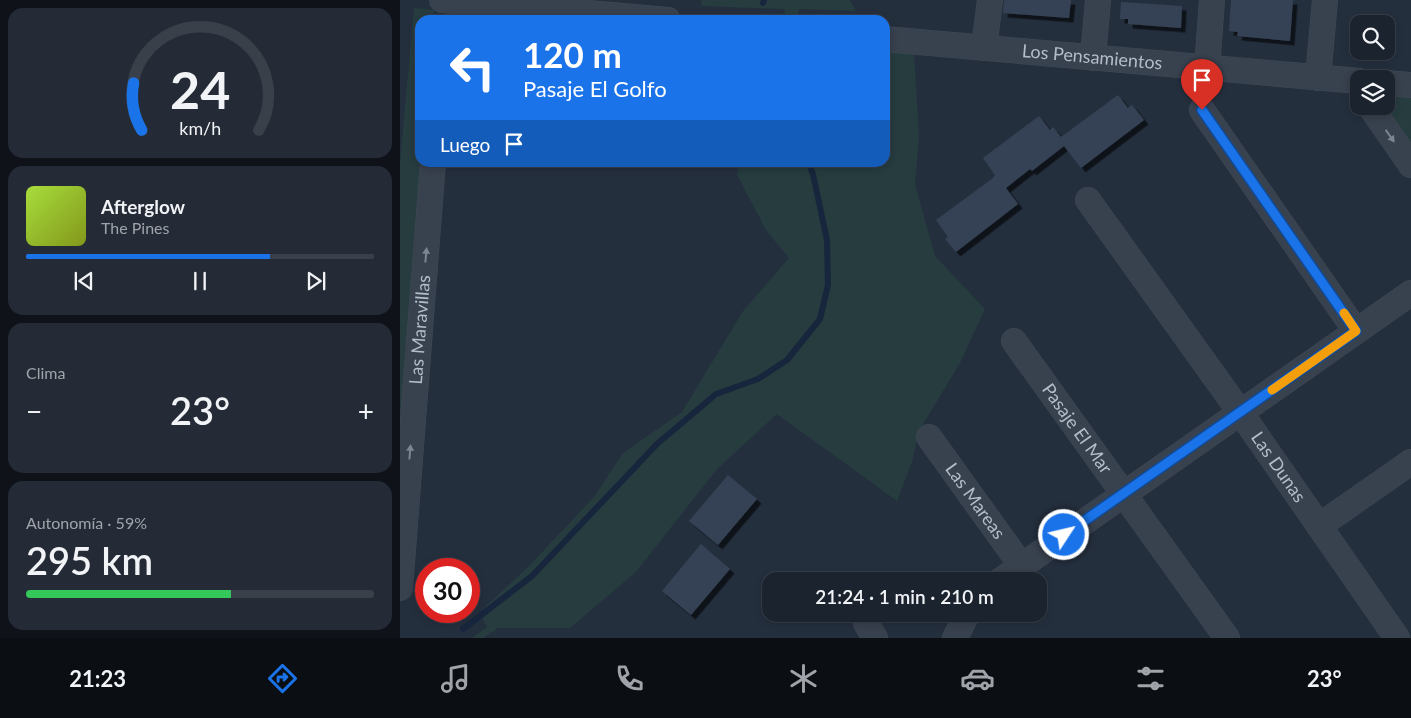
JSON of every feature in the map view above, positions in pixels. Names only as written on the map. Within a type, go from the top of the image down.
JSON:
[{"type":"street","points":[[444,15],[445,0],[570,6],[633,15]]},
{"type":"street","points":[[984,48],[990,0]]},
{"type":"street","points":[[1094,58],[1098,0]]},
{"type":"street","points":[[1207,68],[1212,0]]},
{"type":"street","points":[[1318,78],[1325,0]]},
{"type":"street","name":"Los Pensamientos","points":[[890,39],[1350,80]]},
{"type":"street","points":[[1395,84],[1411,85]]},
{"type":"street","points":[[1202,110],[1356,331]]},
{"type":"street","points":[[1376,115],[1411,165]]},
{"type":"street","name":"Las Maravillas","points":[[400,588],[433,167]]},
{"type":"street","name":"Las Dunas","points":[[1088,200],[1240,412],[1396,638]]},
{"type":"street","points":[[1012,572],[1411,293]]},
{"type":"street","name":"Pasaje El Mar","points":[[1014,341],[1227,638]]},
{"type":"street","name":"Las Mareas","points":[[929,436],[1021,565]]},
{"type":"street","points":[[1319,526],[1411,462]]},
{"type":"street","points":[[866,622],[874,638]]},
{"type":"street","points":[[955,638],[963,622]]},
{"type":"street","points":[[1402,638],[1411,632]]},
{"type":"green space","points":[[701,0],[850,0],[856,11],[799,9],[798,15],[784,15],[785,9],[702,6]]},
{"type":"green space","points":[[414,8],[434,10],[434,15],[415,15],[415,167],[422,167],[400,424],[400,164]]},
{"type":"green space","points":[[890,49],[914,51],[919,138],[915,184],[935,256],[985,309],[960,363],[919,431],[912,462],[897,501],[777,414],[717,469],[636,572],[570,628],[498,628],[483,638],[472,638],[487,627],[483,620],[482,610],[529,566],[594,497],[623,453],[682,412],[743,311],[789,258],[766,230],[737,175],[738,167],[890,167]]},
{"type":"green space","points":[[1395,95],[1411,96],[1411,143],[1392,115],[1395,115]]},
{"type":"building","points":[[1004,0],[1071,0],[1069,18],[1003,13]]},
{"type":"building","points":[[1231,0],[1293,0],[1290,41],[1237,36],[1238,32],[1229,31]]},
{"type":"building","points":[[1121,2],[1182,6],[1181,28],[1128,24],[1128,19],[1120,19]]},
{"type":"building","points":[[1118,95],[1128,108],[1132,105],[1144,120],[1081,168],[1064,146],[1032,171],[1030,169],[1006,188],[1018,204],[956,252],[945,239],[948,237],[936,220],[993,178],[995,175],[983,158],[1039,116],[1050,130],[1053,127],[1061,137]]},
{"type":"building","points":[[728,475],[757,499],[718,545],[689,521]]},
{"type":"building","points":[[701,544],[730,569],[691,615],[662,591]]},
{"type":"waterway","points":[[463,629],[532,576],[657,444],[716,394],[758,379],[787,360],[820,319],[828,285],[827,240],[810,167]]},
{"type":"slow traffic","points":[[1272,390],[1356,331],[1344,313]]},
{"type":"route","points":[[1064,535],[1356,331],[1202,110]]}]
